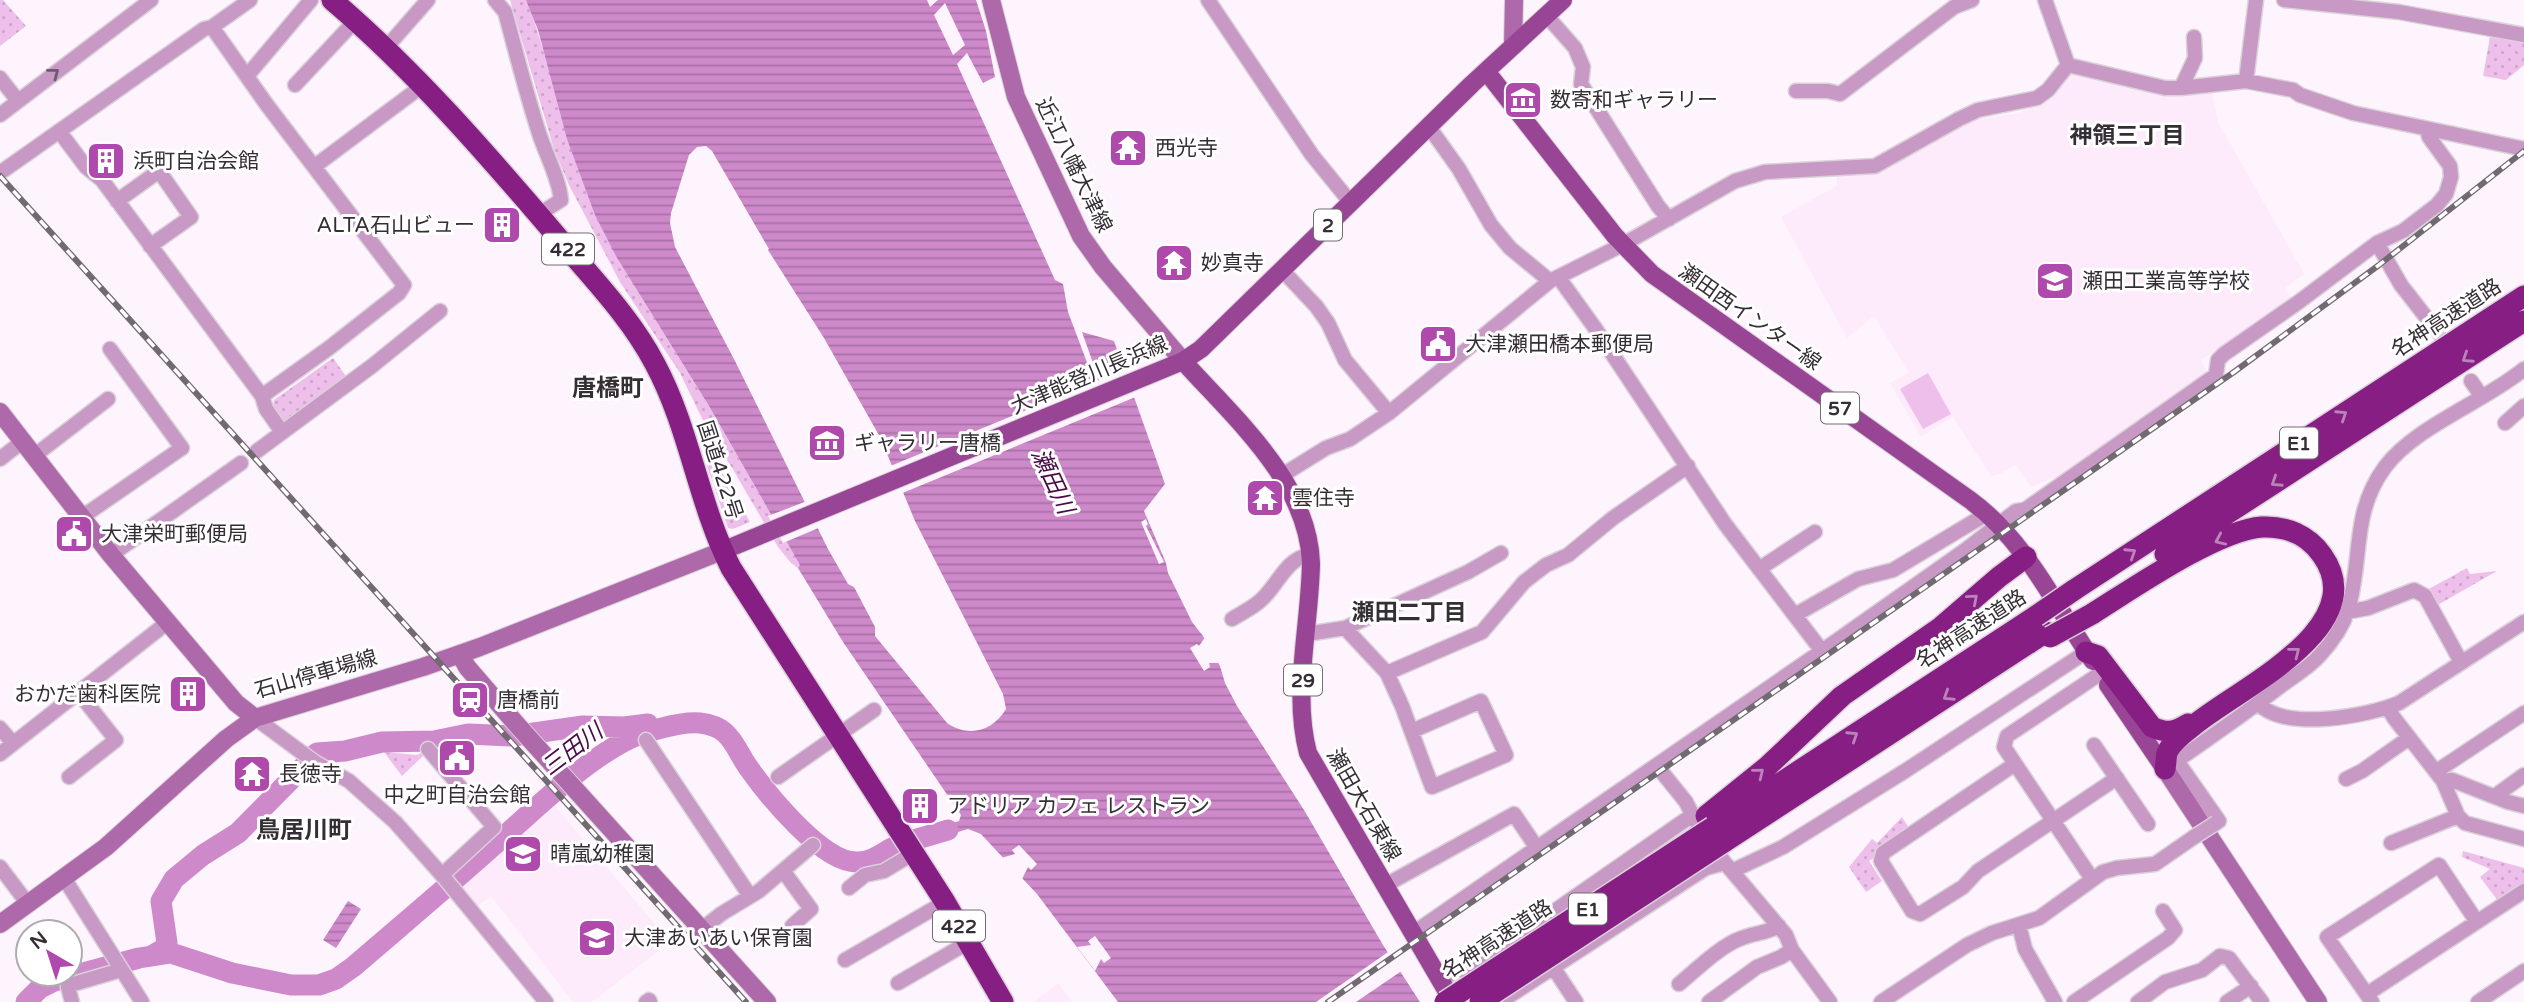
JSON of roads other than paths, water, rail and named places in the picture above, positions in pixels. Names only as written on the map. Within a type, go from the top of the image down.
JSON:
[{"type":"highway","name":"国道422号","points":[[339,2],[479,146],[613,303],[655,363],[677,415],[722,551],[945,902],[969,942],[995,1000]]},
{"type":"highway","name":"名神高速道路","points":[[2084,603],[2524,296]]},
{"type":"highway","name":"名神高速道路","points":[[1443,992],[1514,957],[1709,825],[2044,628],[2524,321]]},
{"type":"highway","points":[[2084,603],[2202,548],[2260,527],[2280,527],[2301,535],[2313,544],[2328,563],[2333,601],[2319,631],[2277,666],[2209,713],[2177,740],[2167,751],[2171,765]]},
{"type":"highway","points":[[1709,825],[1842,696],[1941,627],[2025,557]]},
{"type":"highway","name":"名神高速道路","points":[[1480,1002],[1709,825],[1975,678],[2044,628]]},
{"type":"highway","points":[[2086,652],[2098,656],[2152,727],[2173,733],[2209,713]]},
{"type":"main road","name":"近江八幡大津線","points":[[990,0],[1016,97],[1081,236],[1103,267],[1183,361]]},
{"type":"main road","points":[[1513,45],[1514,0]]},
{"type":"main road","name":"大津能登川長浜線","points":[[722,551],[1183,361],[1201,349],[1486,71],[1563,0]]},
{"type":"main road","name":"瀬田西インター線","points":[[1486,71],[1622,245],[1643,267],[1994,518],[2025,557],[2101,673],[2171,765]]},
{"type":"main road","name":"瀬田大石東線","points":[[1183,361],[1268,458],[1281,476],[1301,517],[1311,554],[1301,718],[1308,754],[1443,992],[1453,1002]]},
{"type":"main road","name":"石山停車場線","points":[[0,412],[111,555],[236,703],[255,718],[460,654],[722,551]]},
{"type":"main road","points":[[460,654],[467,667],[531,741],[766,1002]]},
{"type":"main road","points":[[0,924],[106,847],[226,739],[255,718]]},
{"type":"main road","points":[[2171,765],[2318,1002]]},
{"type":"street","points":[[0,115],[150,0]]},
{"type":"street","points":[[4,170],[204,29],[212,27],[250,0]]},
{"type":"street","points":[[247,76],[311,0]]},
{"type":"street","points":[[386,49],[428,0]]},
{"type":"street","points":[[495,0],[505,12],[531,109],[560,188],[561,200],[538,215]]},
{"type":"street","points":[[1208,0],[1311,155],[1351,203]]},
{"type":"street","points":[[1796,90],[1840,94],[1954,7],[1972,0]]},
{"type":"street","points":[[2045,0],[2068,65]]},
{"type":"street","points":[[2246,81],[2256,0]]},
{"type":"street","points":[[2284,0],[2400,6],[2524,35]]},
{"type":"street","points":[[1546,15],[1575,48],[1583,67],[1581,85],[1669,219]]},
{"type":"street","points":[[295,85],[355,21]]},
{"type":"street","points":[[212,27],[404,285],[399,293],[369,317],[262,396]]},
{"type":"street","points":[[2181,89],[2195,58],[2194,37]]},
{"type":"street","points":[[2068,65],[2165,88],[2181,89],[2246,81],[2294,90],[2300,95],[2353,113],[2524,149]]},
{"type":"street","points":[[1281,476],[1326,448],[1350,439],[1389,413],[1555,279],[1622,245],[1735,181],[1754,174],[1875,166],[1978,110],[2037,98],[2049,90],[2068,65]]},
{"type":"street","points":[[0,78],[18,101]]},
{"type":"street","points":[[315,166],[422,86]]},
{"type":"street","points":[[1429,127],[1460,169],[1491,225],[1510,248],[1555,279],[1595,328],[1711,504],[1822,651]]},
{"type":"street","points":[[1794,615],[1858,579],[1893,570],[1994,518],[2026,509],[2216,375],[2218,360],[2224,354],[2377,243],[2403,231],[2426,215],[2446,194],[2451,177],[2450,166],[2429,137],[2427,129]]},
{"type":"street","points":[[59,131],[86,167],[102,180],[262,396],[265,410],[282,432]]},
{"type":"street","points":[[117,201],[159,172],[191,217],[150,246]]},
{"type":"street","points":[[2377,243],[2401,285],[2433,326]]},
{"type":"street","points":[[1282,270],[1316,306],[1328,323],[1345,360],[1389,413]]},
{"type":"street","points":[[257,451],[372,366],[440,311]]},
{"type":"street","points":[[82,517],[182,448],[110,349]]},
{"type":"street","points":[[1881,1002],[1967,945],[1992,933],[2039,918],[2102,872],[2155,864],[2219,821],[2171,765],[2318,658],[2336,635],[2347,612],[2353,590],[2363,511],[2372,488],[2387,465],[2409,445],[2522,374]]},
{"type":"street","points":[[2471,381],[2482,397]]},
{"type":"street","points":[[0,459],[29,448],[108,399]]},
{"type":"street","points":[[2505,423],[2524,406]]},
{"type":"street","points":[[111,555],[241,463]]},
{"type":"street","points":[[1387,673],[1482,632],[1524,582],[1546,565],[1568,555],[1613,518],[1688,466]]},
{"type":"street","points":[[1412,934],[1822,651],[1994,518]]},
{"type":"street","points":[[1759,569],[1815,533]]},
{"type":"street","points":[[1307,634],[1345,628],[1468,572],[1501,553]]},
{"type":"street","points":[[1232,619],[1259,603],[1285,569],[1302,555],[1311,554]]},
{"type":"street","points":[[2347,612],[2368,608],[2414,590],[2425,596],[2461,662]]},
{"type":"street","points":[[0,754],[168,622]]},
{"type":"street","points":[[2258,703],[2263,709],[2274,714],[2320,719],[2342,718],[2388,708],[2524,622]]},
{"type":"street","points":[[1345,628],[1387,673],[1432,787],[1506,755],[1481,701],[1412,731]]},
{"type":"street","points":[[1500,1002],[1706,868],[1728,867],[1783,847],[2086,652]]},
{"type":"street","points":[[2056,673],[2070,694]]},
{"type":"street","points":[[2092,879],[2004,747],[2007,736],[2101,673]]},
{"type":"street","points":[[69,777],[116,740],[78,692]]},
{"type":"street","points":[[2388,708],[2440,776],[2458,816],[2465,823],[2524,839]]},
{"type":"street","points":[[778,777],[874,710]]},
{"type":"street","points":[[2440,776],[2524,713]]},
{"type":"street","points":[[255,718],[311,759],[349,781],[395,822],[448,881],[546,1002]]},
{"type":"street","points":[[0,728],[13,743]]},
{"type":"street","points":[[2346,779],[2409,738]]},
{"type":"street","points":[[646,740],[750,896]]},
{"type":"street","points":[[2094,745],[2148,824]]},
{"type":"street","points":[[428,749],[495,827],[448,881]]},
{"type":"street","points":[[2015,764],[1883,853],[1881,861],[1912,911],[1920,914],[1963,887],[1978,872],[2117,779]]},
{"type":"street","points":[[1657,766],[1709,825],[1728,867],[1786,934],[1792,950],[1830,1002]]},
{"type":"street","points":[[2495,796],[2524,775]]},
{"type":"street","points":[[2440,776],[2524,806]]},
{"type":"street","points":[[1384,886],[1514,814],[1537,848]]},
{"type":"street","points":[[2391,843],[2458,816]]},
{"type":"street","points":[[1443,992],[1455,970],[1470,970],[1709,825]]},
{"type":"street","points":[[701,930],[784,872],[813,845]]},
{"type":"street","points":[[849,888],[865,875],[884,871],[909,845]]},
{"type":"street","points":[[2477,922],[2438,865],[2327,937],[2369,998],[2524,891]]},
{"type":"street","points":[[0,866],[28,904]]},
{"type":"street","points":[[784,872],[811,909],[792,926]]},
{"type":"street","points":[[64,878],[142,1002]]},
{"type":"street","points":[[845,960],[945,902]]},
{"type":"street","points":[[2074,1002],[2168,938],[2175,930],[2162,911]]},
{"type":"street","points":[[2019,925],[2025,948],[2055,1002]]},
{"type":"street","points":[[1681,980],[1709,954],[1741,938],[1779,926]]},
{"type":"street","points":[[898,983],[969,942]]},
{"type":"street","points":[[1709,1002],[1757,967],[1792,950]]},
{"type":"street","points":[[2138,1002],[2165,982],[2202,970],[2220,956],[2228,958],[2262,1002]]},
{"type":"street","points":[[72,1002],[68,987],[70,985],[118,966]]},
{"type":"street","points":[[1553,967],[1576,1002]]},
{"type":"street","points":[[2478,1002],[2524,971]]},
{"type":"street","points":[[2227,1002],[2251,986]]},
{"type":"water","name":"瀬田川","points":[[526,0],[927,0],[930,7],[938,0],[976,0],[986,31],[995,77],[983,83],[967,53],[957,64],[1055,280],[1063,284],[1068,312],[1088,365],[1093,363],[1082,332],[1114,341],[1165,484],[1144,511],[1168,573],[1192,622],[1220,666],[1237,706],[1304,810],[1383,945],[1420,1002],[1118,1002],[1037,894],[981,834],[968,829],[925,842],[918,833],[959,821],[961,815],[843,642],[798,568],[800,565],[709,406],[617,258],[595,215],[567,139],[538,30]],"holes":[[[945,3],[965,45],[953,55],[934,15]],[[706,146],[712,151],[768,250],[824,338],[880,437],[915,521],[1003,694],[1006,709],[1001,717],[987,727],[972,731],[955,728],[947,723],[875,636],[875,627],[854,587],[848,584],[828,549],[675,247],[670,223],[671,213],[689,155],[697,147]]]},
{"type":"water","points":[[348,901],[361,909],[336,948],[323,940]]},
{"type":"waterway","name":"三田川","points":[[26,1002],[40,988],[54,981],[139,958],[171,953],[232,973],[291,985],[319,985],[336,979],[591,762],[630,739],[672,726],[700,723],[724,732],[782,809],[813,840],[844,860],[868,861],[899,845],[948,830]]},
{"type":"waterway","points":[[153,955],[165,948],[167,943],[161,901],[174,879],[203,855],[238,833],[317,753],[345,751],[382,742],[434,741],[468,734],[513,736],[583,726],[624,727],[648,724]]},
{"type":"tunnel","points":[[2433,326],[2471,381]]},
{"type":"railway","points":[[1328,1002],[2234,372],[2379,265],[2524,151]]},
{"type":"railway","points":[[0,176],[746,1002]]},
{"type":"place","name":"数寄和ギャラリー","points":[[1523,100]]},
{"type":"place","name":"西光寺","points":[[1128,148]]},
{"type":"place","name":"浜町自治会館","points":[[106,161]]},
{"type":"place","name":"ALTA石山ビュー","points":[[502,225]]},
{"type":"place","name":"妙真寺","points":[[1174,263]]},
{"type":"place","name":"瀬田工業高等学校","points":[[2055,281]]},
{"type":"place","name":"大津瀬田橋本郵便局","points":[[1438,344]]},
{"type":"place","name":"ギャラリー唐橋","points":[[827,443]]},
{"type":"place","name":"雲住寺","points":[[1265,498]]},
{"type":"place","name":"大津栄町郵便局","points":[[74,534]]},
{"type":"place","name":"おかだ歯科医院","points":[[188,694]]},
{"type":"place","name":"唐橋前","points":[[470,700]]},
{"type":"place","name":"中之町自治会館","points":[[457,758]]},
{"type":"place","name":"長徳寺","points":[[252,774]]},
{"type":"place","name":"アドリア カフェ レストラン","points":[[920,806]]},
{"type":"place","name":"晴嵐幼稚園","points":[[523,854]]},
{"type":"place","name":"大津あいあい保育園","points":[[597,938]]},
{"type":"district","name":"神領三丁目","points":[[2127,135]]},
{"type":"district","name":"唐橋町","points":[[608,388]]},
{"type":"district","name":"瀬田二丁目","points":[[1409,612]]},
{"type":"district","name":"鳥居川町","points":[[304,830]]}]
